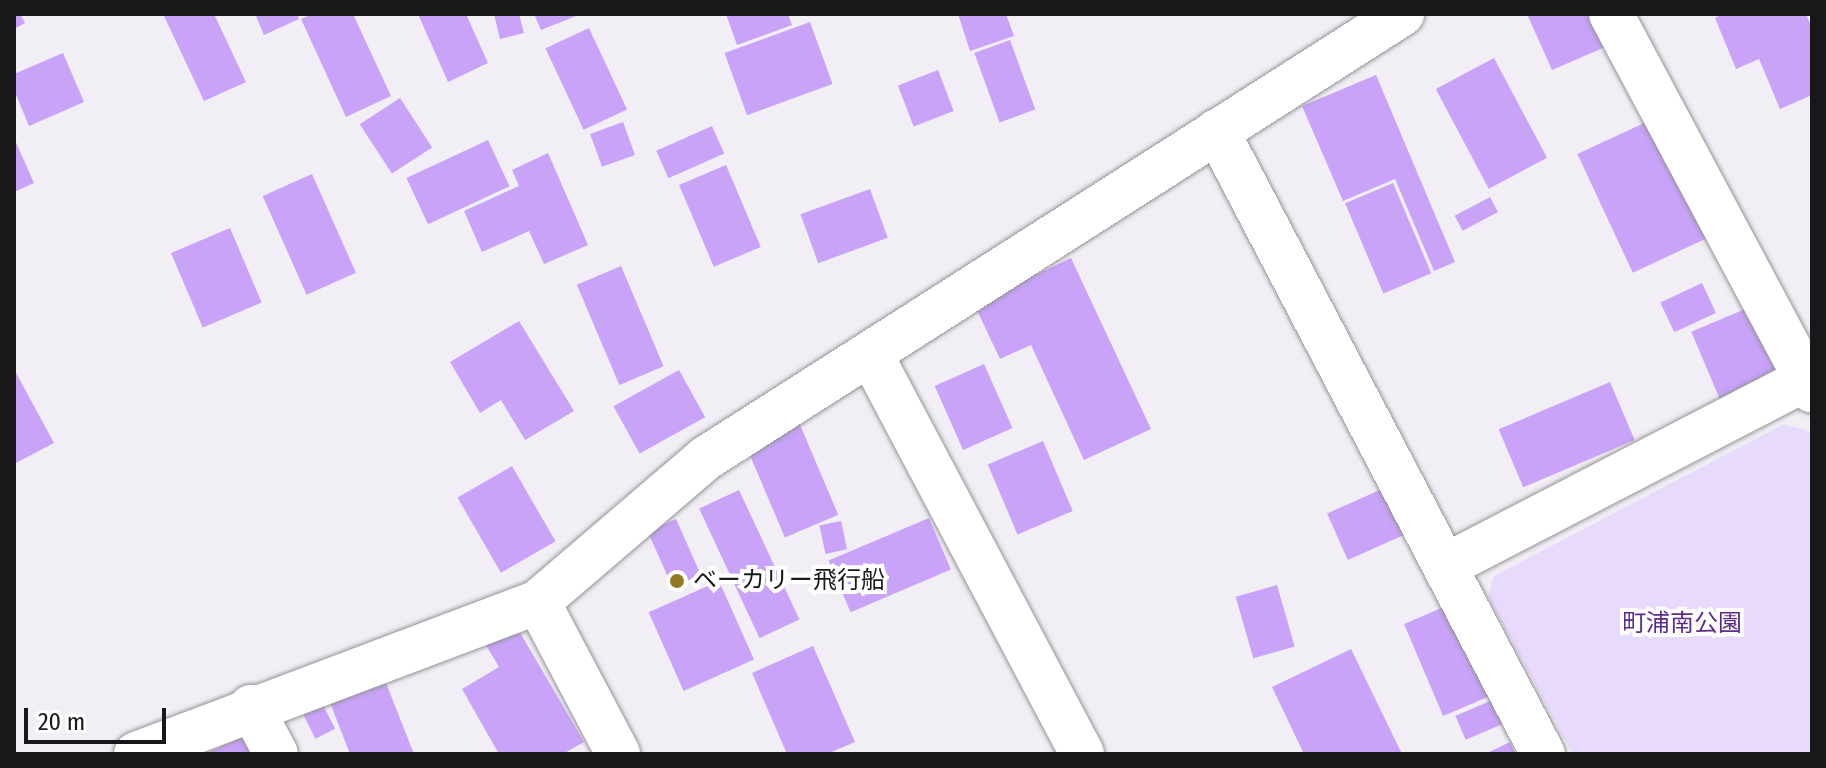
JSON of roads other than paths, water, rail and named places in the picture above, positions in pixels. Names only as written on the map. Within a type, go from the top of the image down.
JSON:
[{"type":"street","points":[[136,754],[251,707],[538,602],[706,458],[1402,14]]},
{"type":"street","points":[[1447,565],[1809,385],[1611,14]]},
{"type":"street","points":[[1217,131],[1447,565],[1543,754]]},
{"type":"street","points":[[871,355],[1082,754]]},
{"type":"street","points":[[538,602],[618,754]]},
{"type":"street","points":[[251,707],[276,754]]},
{"type":"place","name":"ベーカリー飛行船","points":[[677,581]]},
{"type":"park label","name":"町浦南公園","points":[[1682,624]]}]
